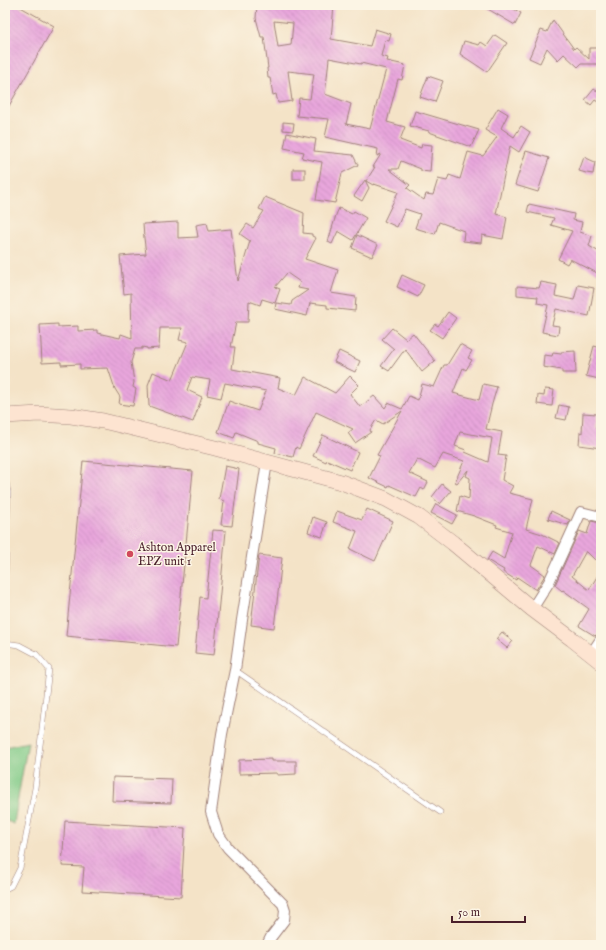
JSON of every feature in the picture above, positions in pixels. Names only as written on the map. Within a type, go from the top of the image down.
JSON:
[{"type":"main road","points":[[5,416],[39,414],[71,416],[103,421],[340,482],[386,499],[419,517],[453,542],[532,609],[596,658]]},
{"type":"street","points":[[267,462],[235,670],[222,734],[211,812],[218,834],[228,848],[283,904],[285,910],[284,920],[267,945]]},
{"type":"street","points":[[532,609],[549,582],[581,512],[601,517]]},
{"type":"street","points":[[596,658],[601,639]]},
{"type":"lane","points":[[5,478],[8,492],[5,575]]},
{"type":"lane","points":[[5,643],[18,645],[36,654],[48,669],[35,788],[20,868],[11,886],[5,889]]},
{"type":"lane","points":[[235,670],[440,812]]},
{"type":"green space","points":[[28,742],[14,824],[5,820],[5,747]]},
{"type":"building","points":[[9,5],[17,5],[54,26],[5,113],[5,12]]},
{"type":"building","points":[[257,5],[334,5],[331,39],[370,46],[375,29],[391,34],[389,41],[385,40],[381,56],[388,58],[387,61],[405,65],[402,80],[398,79],[387,122],[405,127],[400,140],[421,148],[422,144],[432,145],[430,172],[421,171],[421,169],[401,161],[398,169],[389,169],[410,185],[407,188],[424,200],[426,194],[433,195],[438,179],[447,181],[449,175],[460,179],[468,152],[483,156],[497,137],[485,130],[498,108],[508,114],[501,128],[514,137],[521,126],[530,132],[519,152],[510,146],[496,214],[507,217],[503,239],[482,235],[481,243],[463,241],[464,231],[439,222],[435,234],[415,228],[420,214],[405,209],[397,227],[384,221],[398,192],[374,184],[373,185],[366,181],[381,154],[377,156],[378,149],[325,137],[329,119],[297,116],[299,98],[310,99],[314,74],[288,71],[292,101],[278,103],[276,94],[273,95],[270,78],[268,78],[264,37],[261,37],[256,18]],"holes":[[[274,21],[293,23],[291,45],[278,47]],[[329,58],[386,69],[370,129],[346,124],[351,104],[325,94]]]},
{"type":"building","points":[[481,5],[507,5],[521,13],[515,25]]},
{"type":"building","points":[[553,20],[574,49],[576,47],[589,59],[589,48],[601,48],[601,64],[581,64],[578,67],[564,54],[558,60],[547,48],[540,63],[529,58],[541,30],[547,32]]},
{"type":"building","points":[[495,35],[507,43],[487,72],[460,54],[464,41],[479,45],[481,42],[487,46]]},
{"type":"building","points":[[428,76],[443,81],[435,102],[420,97]]},
{"type":"building","points":[[594,89],[601,94],[601,104],[595,100],[591,105],[585,100]]},
{"type":"building","points":[[415,111],[479,130],[471,147],[429,131],[410,126]]},
{"type":"building","points":[[283,122],[294,123],[293,131],[283,130]]},
{"type":"building","points":[[287,133],[316,139],[314,151],[353,155],[358,165],[342,173],[335,203],[316,200],[322,162],[302,158],[304,152],[284,148]]},
{"type":"building","points":[[526,151],[549,158],[538,192],[515,185]]},
{"type":"building","points":[[584,157],[595,162],[593,174],[579,171]]},
{"type":"building","points":[[293,169],[305,169],[305,179],[293,179]]},
{"type":"building","points":[[365,180],[369,188],[362,201],[354,196]]},
{"type":"building","points":[[265,197],[304,213],[303,233],[312,234],[312,236],[316,238],[305,259],[338,270],[331,293],[356,297],[355,311],[327,308],[327,305],[310,303],[307,316],[275,309],[276,303],[291,305],[292,301],[308,290],[298,288],[300,282],[287,273],[275,287],[280,289],[275,303],[262,299],[260,305],[249,301],[248,322],[236,322],[231,347],[235,347],[232,369],[280,378],[278,388],[296,395],[305,377],[335,393],[350,376],[359,385],[350,394],[360,407],[374,396],[385,408],[388,403],[402,409],[409,396],[418,400],[422,384],[434,387],[444,365],[447,365],[460,344],[472,351],[468,358],[472,360],[466,370],[463,368],[453,393],[479,400],[483,384],[497,387],[486,429],[502,432],[498,455],[506,456],[502,480],[513,486],[509,493],[533,499],[526,529],[542,534],[560,543],[555,554],[538,546],[531,565],[545,575],[536,590],[517,577],[516,580],[503,572],[504,570],[487,560],[492,552],[504,559],[512,532],[496,527],[497,525],[474,516],[457,511],[460,496],[469,499],[470,478],[466,476],[468,470],[457,483],[455,482],[464,461],[443,454],[435,468],[417,459],[409,473],[428,482],[424,490],[421,488],[416,497],[389,485],[388,487],[369,478],[380,456],[377,455],[402,411],[383,424],[376,420],[370,430],[371,432],[355,443],[348,433],[353,429],[316,412],[299,449],[296,447],[293,457],[275,453],[276,448],[258,443],[258,441],[236,432],[234,438],[218,432],[229,401],[258,411],[266,391],[225,383],[221,398],[207,395],[210,380],[192,377],[187,390],[202,397],[193,422],[149,406],[148,385],[153,372],[172,380],[188,342],[179,340],[182,328],[160,328],[159,348],[147,349],[142,347],[142,349],[135,349],[131,362],[134,382],[133,387],[136,389],[133,406],[119,404],[120,397],[115,389],[108,368],[80,369],[80,364],[61,365],[61,362],[42,363],[40,325],[58,324],[58,327],[78,326],[78,331],[97,330],[97,333],[120,338],[121,334],[132,338],[131,293],[124,294],[120,256],[146,254],[143,224],[178,222],[178,238],[198,237],[196,225],[207,223],[209,231],[231,229],[238,281],[250,241],[240,234],[247,224],[253,228],[264,211],[259,209]],"holes":[[[460,432],[492,438],[488,462],[455,446]]]},
{"type":"building","points":[[529,204],[574,214],[573,220],[582,222],[580,232],[592,236],[589,246],[601,253],[601,275],[570,259],[567,264],[558,259],[572,231],[551,225],[554,218],[527,212]]},
{"type":"building","points":[[339,208],[352,214],[354,211],[366,218],[353,240],[338,231],[332,244],[328,242]]},
{"type":"building","points":[[357,235],[378,245],[372,257],[352,248]]},
{"type":"building","points":[[402,275],[424,285],[418,297],[397,287]]},
{"type":"building","points":[[541,282],[557,285],[555,296],[574,300],[578,285],[594,288],[589,316],[556,309],[552,325],[559,326],[558,335],[542,332],[548,305],[537,303],[538,297],[517,295],[517,286],[539,288]]},
{"type":"building","points":[[448,312],[456,318],[442,338],[430,330],[435,324],[438,326]]},
{"type":"building","points":[[392,328],[406,339],[413,333],[435,361],[422,372],[405,349],[389,371],[381,366],[394,349],[382,339]]},
{"type":"building","points":[[594,346],[601,348],[601,367],[599,379],[586,376]]},
{"type":"building","points":[[339,351],[360,361],[355,372],[334,362]]},
{"type":"building","points":[[575,351],[576,373],[562,373],[562,370],[543,367],[544,355],[552,356],[553,353],[561,354],[561,352]]},
{"type":"building","points":[[545,389],[554,390],[552,406],[537,404],[538,395],[544,396]]},
{"type":"building","points":[[559,405],[569,407],[566,420],[556,418]]},
{"type":"building","points":[[583,413],[597,414],[596,429],[601,430],[601,448],[579,445],[580,432],[582,433]]},
{"type":"building","points":[[323,435],[358,452],[350,470],[327,460],[326,462],[313,456]]},
{"type":"building","name":"Ashton Apparel EPZ unit 1","points":[[83,461],[193,471],[176,647],[66,636]]},
{"type":"building","points":[[225,466],[239,469],[232,526],[221,525],[224,501],[219,499]]},
{"type":"building","points":[[442,484],[451,491],[440,504],[432,497]]},
{"type":"building","points":[[436,504],[457,515],[452,524],[431,513]]},
{"type":"building","points":[[367,509],[393,521],[375,561],[350,549],[357,531],[333,522],[337,511],[362,520]]},
{"type":"building","points":[[551,511],[570,520],[568,525],[548,519]]},
{"type":"building","points":[[313,517],[327,522],[322,537],[308,532]]},
{"type":"building","points":[[591,521],[601,523],[601,566],[586,551],[572,576],[589,590],[601,570],[601,630],[595,636],[579,626],[589,609],[555,585],[579,531],[587,534]]},
{"type":"building","points":[[213,530],[226,531],[214,655],[195,653],[200,597],[206,598]]},
{"type":"building","points":[[259,555],[282,558],[274,628],[251,625]]},
{"type":"building","points":[[502,632],[513,641],[507,648],[496,639]]},
{"type":"building","points":[[272,759],[272,761],[296,761],[296,774],[239,774],[239,760]]},
{"type":"building","points":[[113,777],[172,779],[171,803],[112,801]]},
{"type":"building","points":[[65,821],[185,828],[181,897],[82,891],[84,867],[62,866]]},
{"type":"place","name":"Ashton Apparel EPZ unit 1","points":[[130,554]]}]
